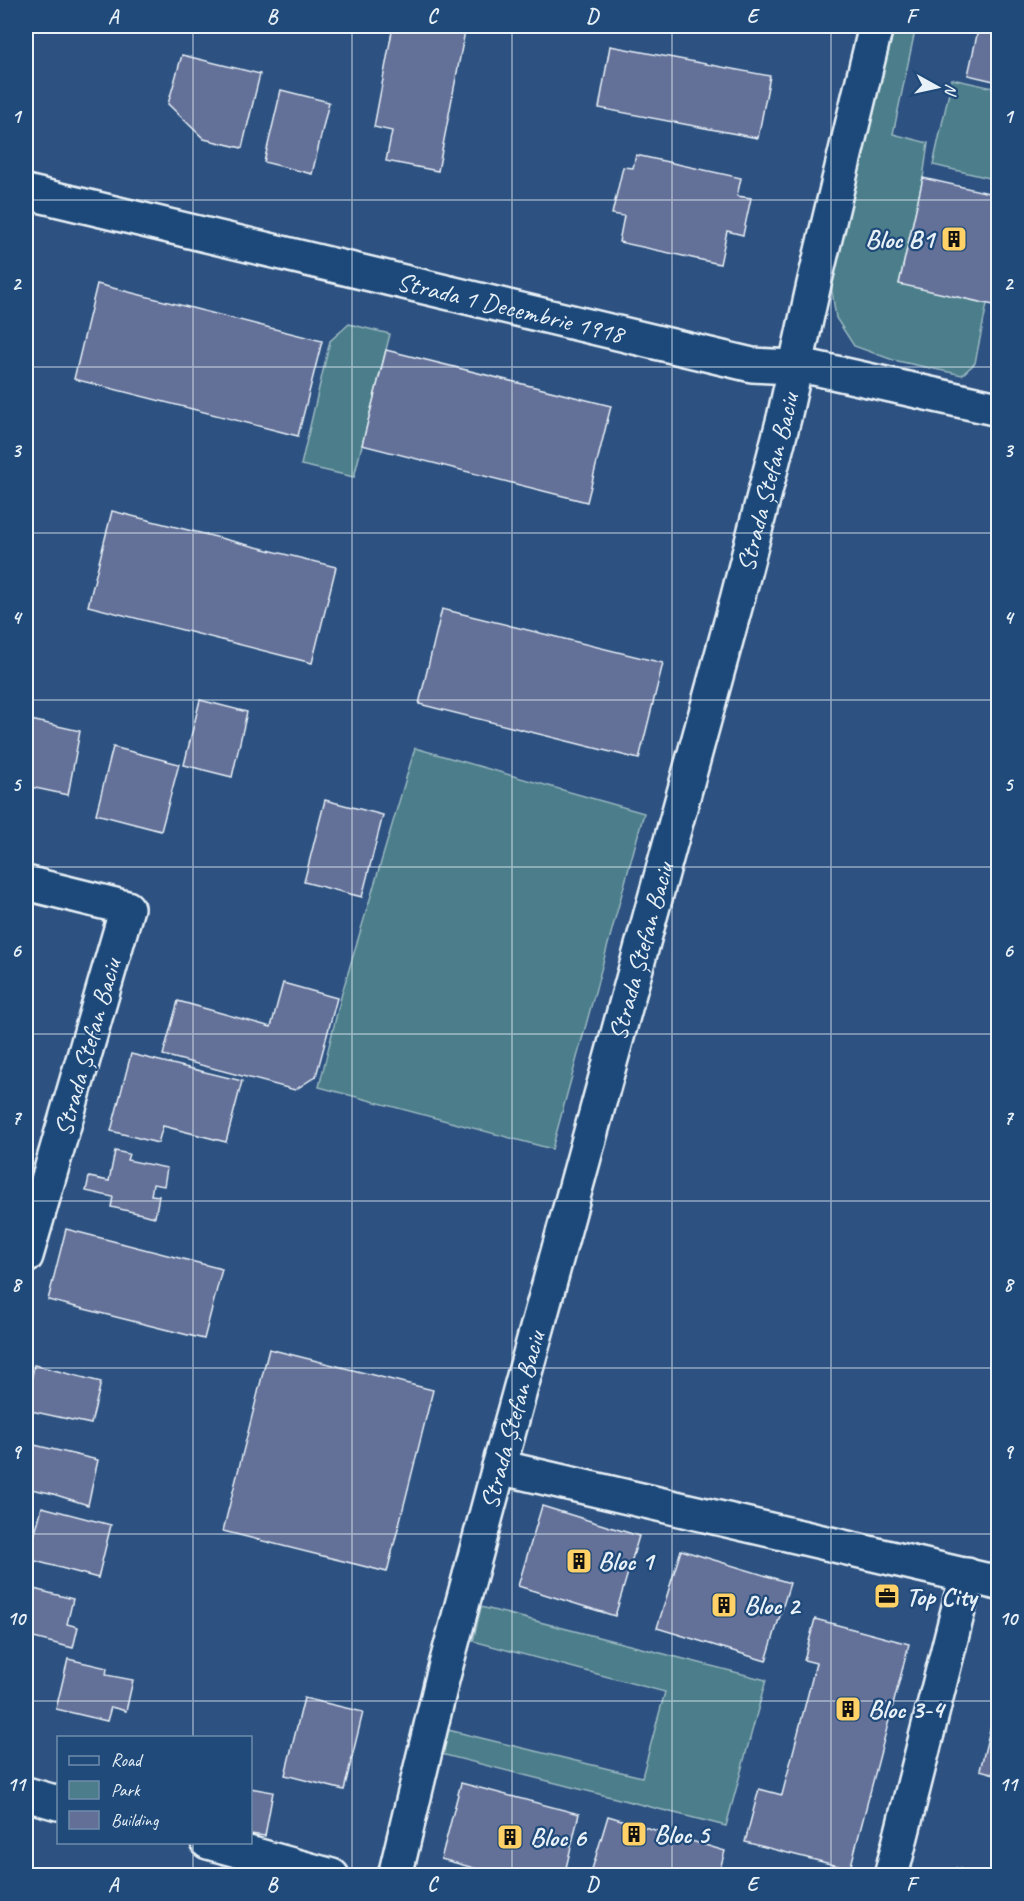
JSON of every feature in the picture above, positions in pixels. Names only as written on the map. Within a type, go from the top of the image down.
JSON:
[{"type":"street","name":"Strada Ștefan Baciu","points":[[394,1875],[447,1661],[499,1467],[737,600],[796,367],[876,26]]},
{"type":"street","name":"Strada 1 Decembrie 1918","points":[[26,192],[752,365],[814,368],[999,409]]},
{"type":"street","name":"Strada Ștefan Baciu","points":[[26,883],[127,908],[26,1256]]},
{"type":"street","points":[[499,1467],[999,1583]]},
{"type":"street","points":[[891,1875],[967,1575]]},
{"type":"street","points":[[26,1794],[57,1803]]},
{"type":"street","points":[[215,1844],[332,1875]]},
{"type":"green space","points":[[887,26],[916,26],[893,134],[928,143],[923,178],[899,283],[987,304],[975,363],[962,375],[893,360],[854,346],[836,318],[828,264]]},
{"type":"green space","points":[[952,79],[998,89],[998,180],[933,165]]},
{"type":"green space","points":[[349,324],[390,334],[354,477],[301,465],[330,341]]},
{"type":"green space","points":[[415,748],[644,813],[552,1149],[319,1087],[342,993]]},
{"type":"green space","points":[[481,1607],[766,1680],[726,1826],[441,1754],[448,1730],[642,1777],[665,1692],[473,1641]]},
{"type":"building","points":[[393,26],[466,26],[438,171],[386,161],[392,131],[374,127]]},
{"type":"building","points":[[979,26],[998,26],[998,82],[968,75]]},
{"type":"building","points":[[610,46],[770,76],[758,138],[599,108]]},
{"type":"building","points":[[182,55],[260,74],[242,148],[204,139],[168,104]]},
{"type":"building","points":[[281,90],[329,102],[312,174],[264,162]]},
{"type":"building","points":[[636,155],[741,178],[737,196],[751,198],[743,235],[727,231],[720,264],[619,242],[624,216],[612,214],[623,167],[633,168]]},
{"type":"building","name":"Bloc B1","points":[[923,178],[998,195],[998,306],[899,284]]},
{"type":"building","points":[[97,284],[322,341],[298,436],[74,379]]},
{"type":"building","points":[[386,350],[611,406],[587,502],[362,445]]},
{"type":"building","points":[[112,511],[336,567],[312,663],[88,606]]},
{"type":"building","points":[[442,609],[663,663],[639,759],[419,704]]},
{"type":"building","points":[[200,700],[247,712],[232,777],[184,765]]},
{"type":"building","points":[[31,720],[80,731],[68,795],[26,786],[26,744]]},
{"type":"building","points":[[113,747],[179,764],[161,831],[96,814]]},
{"type":"building","points":[[325,800],[383,815],[362,897],[304,882]]},
{"type":"building","points":[[283,983],[337,998],[316,1076],[295,1090],[163,1055],[178,1001],[271,1027]]},
{"type":"building","points":[[131,1054],[242,1081],[226,1142],[163,1126],[158,1143],[111,1131]]},
{"type":"building","points":[[115,1151],[129,1154],[127,1160],[167,1168],[164,1186],[153,1184],[151,1195],[159,1196],[155,1217],[111,1207],[113,1197],[86,1191],[89,1177],[109,1181]]},
{"type":"building","points":[[66,1229],[222,1269],[204,1339],[48,1300]]},
{"type":"building","points":[[269,1349],[433,1390],[387,1572],[223,1531]]},
{"type":"building","points":[[34,1365],[101,1382],[91,1424],[26,1410]]},
{"type":"building","points":[[26,1443],[98,1460],[88,1505],[26,1488]]},
{"type":"building","name":"Bloc 1","points":[[542,1506],[639,1536],[615,1616],[518,1586]]},
{"type":"building","points":[[42,1507],[111,1525],[98,1578],[28,1559]]},
{"type":"building","name":"Bloc 2","points":[[681,1550],[790,1583],[766,1661],[657,1628]]},
{"type":"building","points":[[26,1587],[73,1599],[67,1624],[78,1627],[73,1648],[26,1636]]},
{"type":"building","name":"Bloc 3-4","points":[[815,1619],[909,1644],[850,1869],[745,1842],[759,1789],[782,1795],[816,1663],[804,1660]]},
{"type":"building","points":[[68,1659],[107,1668],[106,1675],[133,1680],[126,1711],[111,1707],[107,1721],[56,1709]]},
{"type":"building","points":[[998,1697],[998,1775],[980,1770]]},
{"type":"building","points":[[304,1698],[363,1712],[344,1790],[285,1775]]},
{"type":"building","name":"Bloc 6","points":[[461,1783],[579,1814],[564,1876],[503,1876],[441,1859]]},
{"type":"building","points":[[252,1788],[273,1792],[265,1836],[252,1834]]},
{"type":"building","name":"Bloc 5","points":[[608,1816],[725,1851],[718,1876],[590,1876]]},
{"type":"building","points":[[956,1868],[985,1876],[955,1876]]},
{"type":"place","name":"Bloc B1","points":[[954,239]]},
{"type":"place","name":"Bloc 1","points":[[579,1561]]},
{"type":"place","name":"Top City","points":[[887,1596]]},
{"type":"place","name":"Bloc 2","points":[[724,1605]]},
{"type":"place","name":"Bloc 3-4","points":[[848,1709]]},
{"type":"place","name":"Bloc 5","points":[[634,1834]]},
{"type":"place","name":"Bloc 6","points":[[510,1837]]}]
